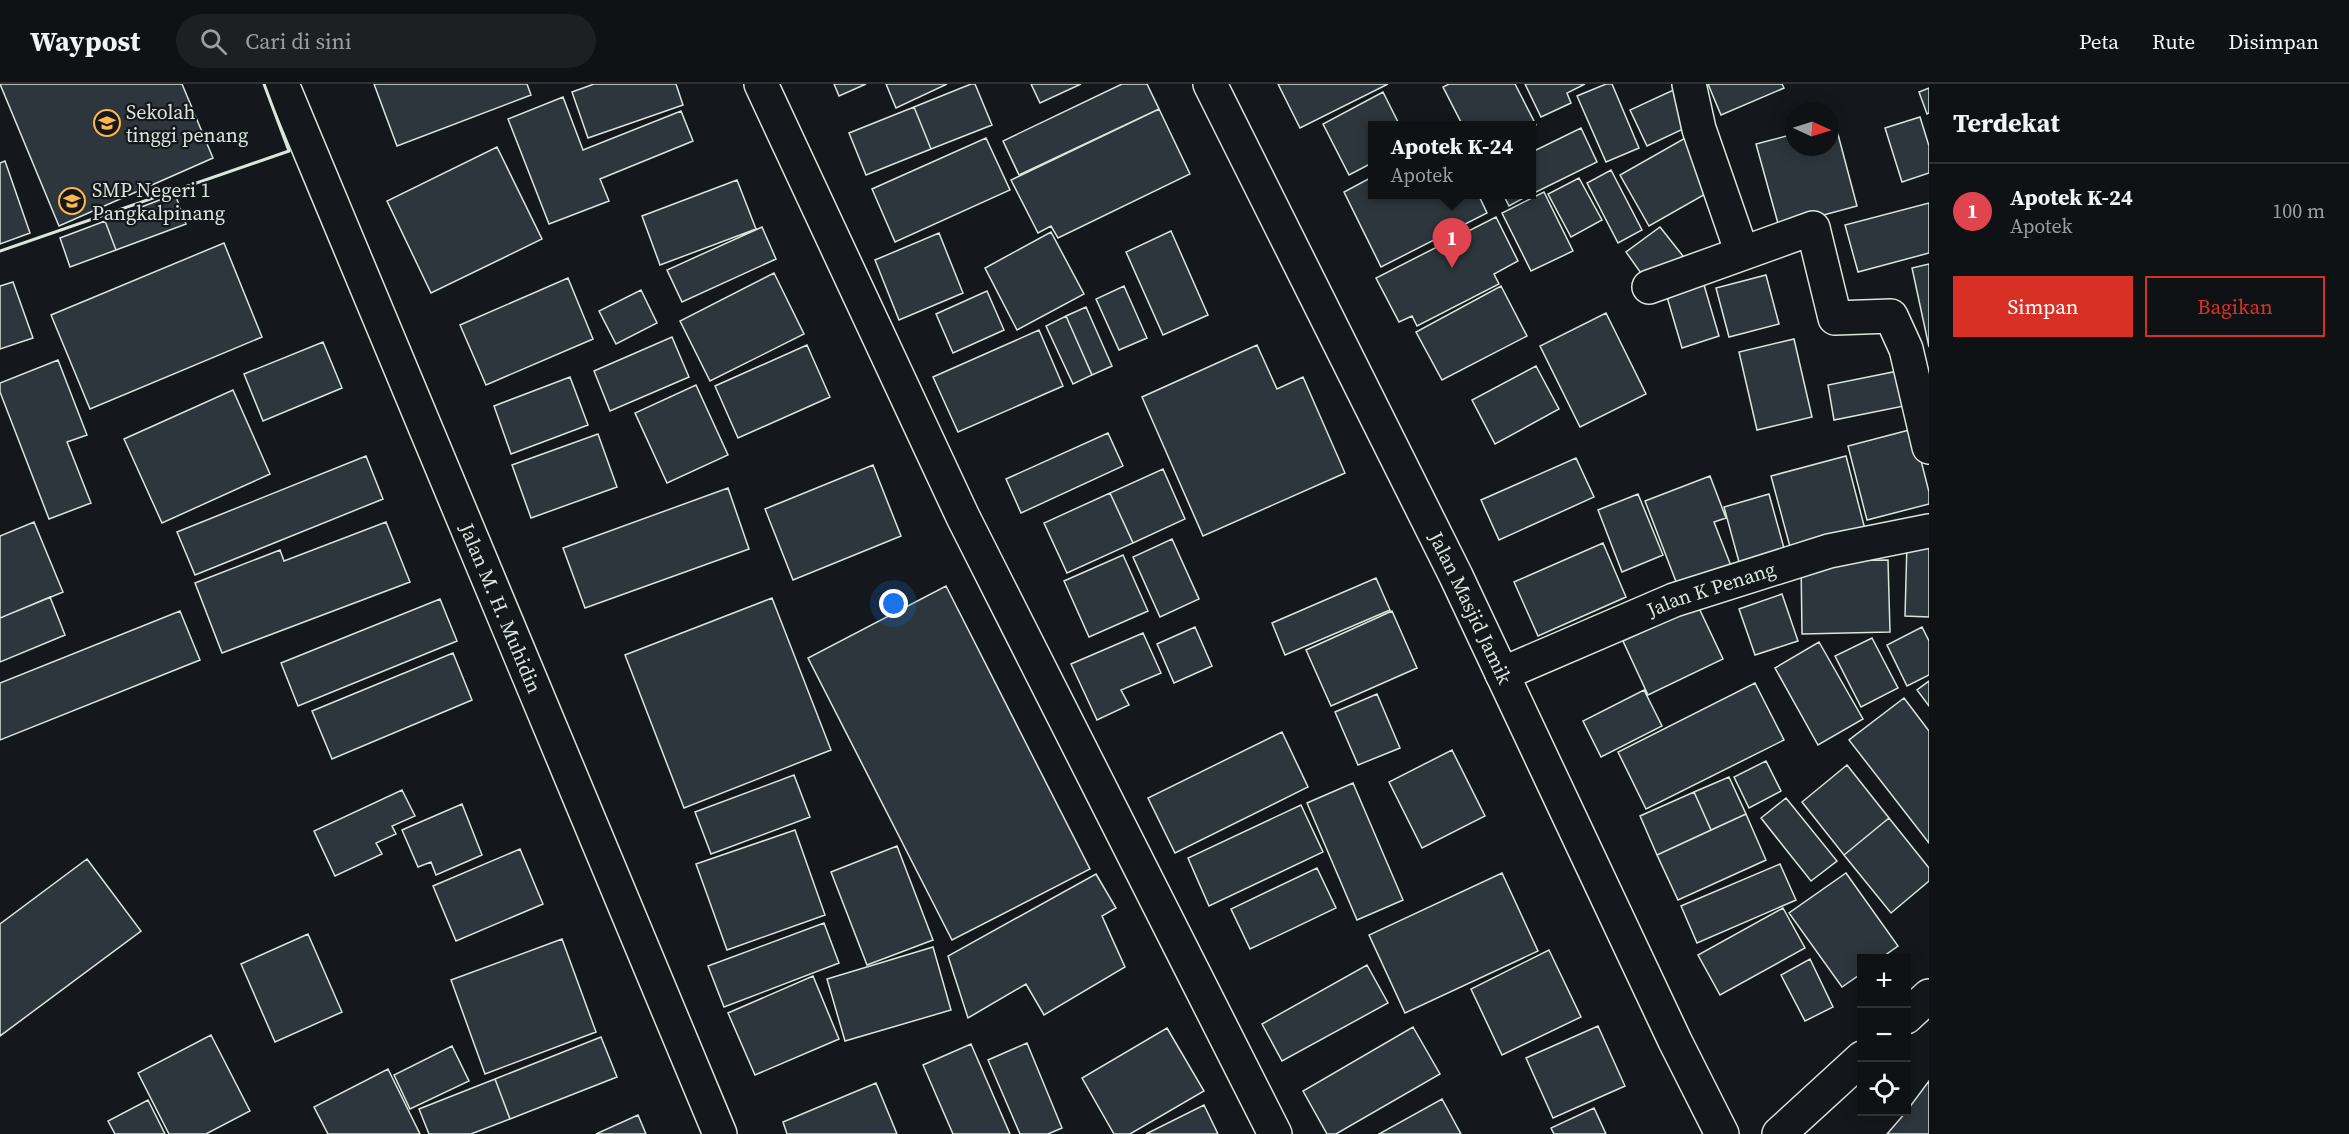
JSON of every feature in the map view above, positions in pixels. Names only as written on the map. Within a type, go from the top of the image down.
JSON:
[{"type":"main road","name":"Jalan M. H. Muhidin","points":[[282,84],[720,1134]]},
{"type":"main road","points":[[761,84],[963,517],[1275,1134]]},
{"type":"main road","points":[[1689,84],[1699,129],[1742,253]]},
{"type":"main road","name":"Jalan Masjid Jamik","points":[[1218,86],[1456,576],[1675,1041],[1722,1134]]},
{"type":"main road","points":[[1649,287],[1814,228],[1835,318],[1891,316],[1906,349],[1929,447]]},
{"type":"main road","name":"Jalan K Penang","points":[[1502,674],[1674,600],[1829,551],[1929,531]]},
{"type":"main road","points":[[1911,1012],[1929,996]]},
{"type":"main road","points":[[1779,1134],[1858,1062]]},
{"type":"building","name":"Sekolah tinggi penang","points":[[0,84],[182,84],[213,158],[59,226]]},
{"type":"building","points":[[374,84],[527,84],[531,95],[397,146]]},
{"type":"building","points":[[594,84],[676,84],[683,105],[588,138],[572,92]]},
{"type":"building","points":[[834,84],[866,84],[839,96]]},
{"type":"building","points":[[886,84],[947,84],[896,108]]},
{"type":"building","points":[[975,84],[992,125],[931,149],[914,107]]},
{"type":"building","points":[[1031,84],[1081,84],[1040,103]]},
{"type":"building","points":[[1122,84],[1147,84],[1159,109],[1019,175],[1003,141]]},
{"type":"building","points":[[1278,84],[1388,84],[1300,128]]},
{"type":"building","points":[[1449,84],[1515,84],[1534,121],[1460,121],[1443,87]]},
{"type":"building","points":[[1525,84],[1585,84],[1567,93],[1571,103],[1541,117]]},
{"type":"building","points":[[1606,84],[1612,84],[1639,148],[1606,162],[1577,96]]},
{"type":"building","points":[[1708,84],[1782,84],[1784,88],[1721,115]]},
{"type":"building","points":[[1680,87],[1696,123],[1647,146],[1630,110]]},
{"type":"building","points":[[1929,88],[1929,113],[1927,114],[1919,92]]},
{"type":"building","points":[[1383,92],[1398,121],[1368,121],[1368,165],[1349,175],[1323,124]]},
{"type":"building","points":[[563,97],[583,150],[681,111],[693,141],[600,179],[609,201],[549,224],[508,119]]},
{"type":"building","points":[[914,107],[931,149],[866,175],[849,133]]},
{"type":"building","points":[[1159,109],[1190,174],[1058,238],[1051,226],[1038,233],[1011,180]]},
{"type":"building","points":[[1920,117],[1929,146],[1929,173],[1902,182],[1885,128]]},
{"type":"building","points":[[1581,128],[1597,162],[1536,192],[1536,150]]},
{"type":"building","points":[[1785,136],[1785,156],[1839,156],[1839,138],[1857,206],[1779,227],[1756,144]]},
{"type":"building","points":[[1687,137],[1716,188],[1649,226],[1620,175]]},
{"type":"building","points":[[986,138],[1010,190],[895,242],[872,189]]},
{"type":"building","points":[[497,147],[542,239],[431,293],[387,201]]},
{"type":"building","points":[[5,161],[30,233],[0,244],[0,163]]},
{"type":"building","points":[[1611,170],[1642,230],[1618,243],[1587,183]]},
{"type":"building","points":[[1579,178],[1602,220],[1571,237],[1548,194]]},
{"type":"building","points":[[1368,179],[1368,199],[1480,199],[1487,213],[1381,267],[1344,192]]},
{"type":"building","points":[[737,180],[756,229],[660,265],[642,216]]},
{"type":"building","points":[[1544,192],[1573,251],[1531,271],[1502,213],[1530,199],[1536,199],[1536,196]]},
{"type":"building","points":[[175,194],[186,224],[116,250],[105,221]]},
{"type":"building","points":[[1506,199],[1522,199],[1509,206]]},
{"type":"building","points":[[1929,203],[1929,253],[1858,272],[1845,225]]},
{"type":"building","points":[[1496,217],[1518,261],[1494,274],[1499,284],[1417,326],[1412,316],[1399,322],[1376,278]]},
{"type":"building","points":[[105,221],[116,250],[70,267],[60,238]]},
{"type":"building","points":[[762,227],[776,259],[682,302],[667,270]]},
{"type":"building","points":[[1660,227],[1683,256],[1648,283],[1626,252]]},
{"type":"building","points":[[1171,231],[1208,315],[1163,335],[1126,252]]},
{"type":"building","points":[[1051,232],[1084,294],[1017,330],[985,268]]},
{"type":"building","points":[[939,233],[963,293],[899,320],[875,260]]},
{"type":"building","points":[[224,243],[262,337],[90,409],[51,315]]},
{"type":"building","points":[[1929,264],[1929,347],[1912,268]]},
{"type":"building","points":[[774,273],[804,334],[710,381],[680,321]]},
{"type":"building","points":[[1766,275],[1779,324],[1729,337],[1716,288]]},
{"type":"building","points":[[568,278],[593,339],[486,385],[460,325]]},
{"type":"building","points":[[13,282],[33,338],[0,349],[0,286]]},
{"type":"building","points":[[1704,285],[1719,336],[1682,348],[1667,297]]},
{"type":"building","points":[[1124,286],[1147,338],[1119,350],[1096,299]]},
{"type":"building","points":[[1501,286],[1527,336],[1442,380],[1416,332]]},
{"type":"building","points":[[641,290],[657,323],[616,344],[599,311]]},
{"type":"building","points":[[987,291],[1004,330],[953,353],[936,314]]},
{"type":"building","points":[[1086,307],[1112,366],[1092,375],[1066,316]]},
{"type":"building","points":[[1606,313],[1646,394],[1580,427],[1540,346]]},
{"type":"building","points":[[1066,316],[1092,375],[1073,384],[1046,326]]},
{"type":"building","points":[[1039,330],[1063,386],[958,432],[933,377]]},
{"type":"building","points":[[672,337],[689,377],[610,411],[594,371]]},
{"type":"building","points":[[1794,339],[1812,417],[1757,430],[1739,352]]},
{"type":"building","points":[[323,342],[342,388],[263,421],[244,374]]},
{"type":"building","points":[[807,345],[830,397],[738,438],[715,386]]},
{"type":"building","points":[[1257,345],[1277,389],[1303,377],[1345,473],[1203,536],[1142,397]]},
{"type":"building","points":[[58,360],[87,435],[67,442],[91,503],[49,519],[0,392],[0,383]]},
{"type":"building","points":[[1536,366],[1559,409],[1495,444],[1472,400]]},
{"type":"building","points":[[1903,370],[1909,405],[1834,420],[1828,385]]},
{"type":"building","points":[[570,377],[588,425],[511,454],[494,406]]},
{"type":"building","points":[[696,385],[728,455],[667,483],[635,413]]},
{"type":"building","points":[[233,390],[270,474],[162,523],[124,439]]},
{"type":"building","points":[[1913,429],[1929,492],[1929,504],[1867,520],[1848,446]]},
{"type":"building","points":[[1108,433],[1123,466],[1021,513],[1006,479]]},
{"type":"building","points":[[598,434],[617,487],[531,518],[512,465]]},
{"type":"building","points":[[366,456],[383,499],[195,575],[177,532]]},
{"type":"building","points":[[1846,456],[1867,537],[1793,558],[1771,476]]},
{"type":"building","points":[[1576,458],[1594,497],[1499,540],[1481,500]]},
{"type":"building","points":[[873,465],[901,536],[793,580],[765,509]]},
{"type":"building","points":[[1163,469],[1185,519],[1133,543],[1110,493]]},
{"type":"building","points":[[1710,476],[1726,518],[1714,522],[1733,571],[1680,592],[1645,501]]},
{"type":"building","points":[[728,488],[749,549],[585,608],[563,548]]},
{"type":"building","points":[[1110,493],[1133,543],[1067,573],[1044,523]]},
{"type":"building","points":[[1638,494],[1663,555],[1622,572],[1598,510]]},
{"type":"building","points":[[1769,494],[1787,559],[1742,573],[1724,507]]},
{"type":"building","points":[[34,522],[63,592],[0,618],[0,536]]},
{"type":"building","points":[[386,522],[410,582],[222,653],[195,583],[280,550],[284,561]]},
{"type":"building","points":[[1172,539],[1199,599],[1160,617],[1133,557]]},
{"type":"building","points":[[1603,543],[1626,597],[1538,636],[1514,582]]},
{"type":"building","points":[[1907,543],[1929,544],[1929,617],[1905,616]]},
{"type":"building","points":[[1123,555],[1148,611],[1089,637],[1064,581]]},
{"type":"building","points":[[1888,560],[1890,632],[1802,634],[1801,561]]},
{"type":"building","points":[[1376,578],[1390,610],[1285,655],[1272,623]]},
{"type":"building","points":[[946,586],[1090,869],[952,940],[808,658]]},
{"type":"building","points":[[1782,594],[1798,641],[1755,655],[1739,609]]},
{"type":"building","points":[[50,597],[65,635],[0,662],[0,618]]},
{"type":"building","points":[[772,598],[831,750],[684,808],[625,655]]},
{"type":"building","points":[[440,599],[457,641],[298,706],[281,663]]},
{"type":"building","points":[[1698,606],[1723,659],[1648,695],[1623,641]]},
{"type":"building","points":[[180,611],[200,660],[0,740],[0,683]]},
{"type":"building","points":[[1392,611],[1417,668],[1331,706],[1306,650]]},
{"type":"building","points":[[1195,627],[1212,666],[1174,683],[1157,644]]},
{"type":"building","points":[[1922,627],[1929,641],[1929,675],[1907,686],[1887,645]]},
{"type":"building","points":[[1143,633],[1161,673],[1121,690],[1129,705],[1097,720],[1071,664]]},
{"type":"building","points":[[1872,638],[1898,688],[1861,707],[1835,656]]},
{"type":"building","points":[[1819,642],[1863,719],[1818,745],[1775,668]]},
{"type":"building","points":[[453,653],[472,700],[332,759],[312,711]]},
{"type":"building","points":[[1929,681],[1929,706],[1917,690]]},
{"type":"building","points":[[1755,683],[1784,740],[1646,809],[1618,752]]},
{"type":"building","points":[[1644,690],[1662,726],[1601,757],[1583,721]]},
{"type":"building","points":[[1377,694],[1400,748],[1358,765],[1335,712]]},
{"type":"building","points":[[1904,698],[1929,731],[1929,843],[1849,740]]},
{"type":"building","points":[[1282,732],[1308,787],[1175,853],[1148,798]]},
{"type":"building","points":[[1452,750],[1485,816],[1422,848],[1389,782]]},
{"type":"building","points":[[1766,761],[1781,791],[1749,808],[1734,777]]},
{"type":"building","points":[[1847,765],[1889,818],[1844,855],[1802,802]]},
{"type":"building","points":[[794,775],[810,817],[711,854],[695,812]]},
{"type":"building","points":[[1729,777],[1746,814],[1711,830],[1694,792]]},
{"type":"building","points":[[1353,783],[1403,900],[1357,920],[1307,803]]},
{"type":"building","points":[[402,790],[415,816],[392,826],[396,834],[376,843],[382,854],[335,876],[314,831]]},
{"type":"building","points":[[1694,792],[1711,830],[1657,855],[1640,816]]},
{"type":"building","points":[[1786,798],[1837,861],[1811,881],[1761,818]]},
{"type":"building","points":[[462,804],[482,855],[436,875],[431,862],[418,867],[402,830]]},
{"type":"building","points":[[1301,805],[1323,852],[1209,906],[1188,858]]},
{"type":"building","points":[[1746,814],[1766,860],[1678,900],[1657,855]]},
{"type":"building","points":[[1889,818],[1929,868],[1929,881],[1891,913],[1844,855]]},
{"type":"building","points":[[795,830],[825,915],[727,950],[696,864]]},
{"type":"building","points":[[897,846],[933,940],[867,965],[831,872]]},
{"type":"building","points":[[520,849],[543,904],[456,941],[433,886]]},
{"type":"building","points":[[87,859],[141,931],[0,1036],[0,924]]},
{"type":"building","points":[[1780,864],[1796,900],[1697,943],[1681,906]]},
{"type":"building","points":[[1317,868],[1336,908],[1250,949],[1231,909]]},
{"type":"building","points":[[1502,873],[1538,951],[1405,1013],[1369,935]]},
{"type":"building","points":[[1846,873],[1898,946],[1887,954],[1857,954],[1857,976],[1842,987],[1789,913]]},
{"type":"building","points":[[1096,874],[1116,908],[1102,916],[1125,967],[1044,1015],[1026,984],[968,1018],[948,956]]},
{"type":"building","points":[[1783,908],[1805,948],[1720,995],[1698,955]]},
{"type":"building","points":[[824,923],[839,963],[724,1007],[708,966]]},
{"type":"building","points":[[308,934],[342,1012],[275,1042],[241,964]]},
{"type":"building","points":[[562,939],[596,1032],[485,1074],[451,980]]},
{"type":"building","points":[[933,947],[951,1010],[845,1041],[827,979]]},
{"type":"building","points":[[1549,950],[1581,1017],[1502,1055],[1471,989]]},
{"type":"building","points":[[1810,959],[1833,1007],[1805,1021],[1781,975]]},
{"type":"building","points":[[1367,965],[1388,1003],[1282,1061],[1262,1024]]},
{"type":"building","points":[[813,976],[839,1039],[755,1075],[728,1013]]},
{"type":"building","points":[[1598,1026],[1625,1086],[1553,1118],[1526,1058]]},
{"type":"building","points":[[1413,1027],[1440,1074],[1336,1134],[1327,1134],[1303,1091]]},
{"type":"building","points":[[1167,1028],[1204,1091],[1130,1134],[1114,1134],[1082,1078]]},
{"type":"building","points":[[211,1035],[250,1111],[206,1134],[169,1134],[138,1073]]},
{"type":"building","points":[[601,1037],[617,1077],[510,1119],[495,1079]]},
{"type":"building","points":[[1027,1043],[1062,1128],[1048,1134],[1020,1134],[988,1060]]},
{"type":"building","points":[[971,1044],[1010,1134],[953,1134],[923,1065]]},
{"type":"building","points":[[452,1046],[469,1081],[410,1109],[394,1075]]},
{"type":"building","points":[[388,1069],[420,1134],[328,1134],[314,1107]]},
{"type":"building","points":[[495,1079],[510,1119],[471,1134],[429,1134],[419,1109]]},
{"type":"building","points":[[1929,1081],[1929,1134],[1887,1134],[1903,1116],[1911,1116],[1911,1105]]},
{"type":"building","points":[[876,1083],[897,1134],[787,1134],[783,1122]]},
{"type":"building","points":[[1442,1099],[1461,1134],[1379,1134]]},
{"type":"building","points":[[148,1100],[165,1134],[115,1134],[108,1121]]},
{"type":"building","points":[[1204,1105],[1218,1134],[1146,1134]]},
{"type":"building","points":[[1594,1108],[1606,1134],[1554,1134],[1551,1128]]},
{"type":"building","points":[[638,1115],[646,1134],[596,1134]]},
{"type":"wall","points":[[0,251],[289,151],[264,84]]},
{"type":"place","name":"Sekolah tinggi penang","points":[[107,123]]},
{"type":"place","name":"SMP Negeri 1 Pangkalpinang","points":[[72,201]]},
{"type":"place","name":"Apotek K-24","points":[[1452,268]]}]
